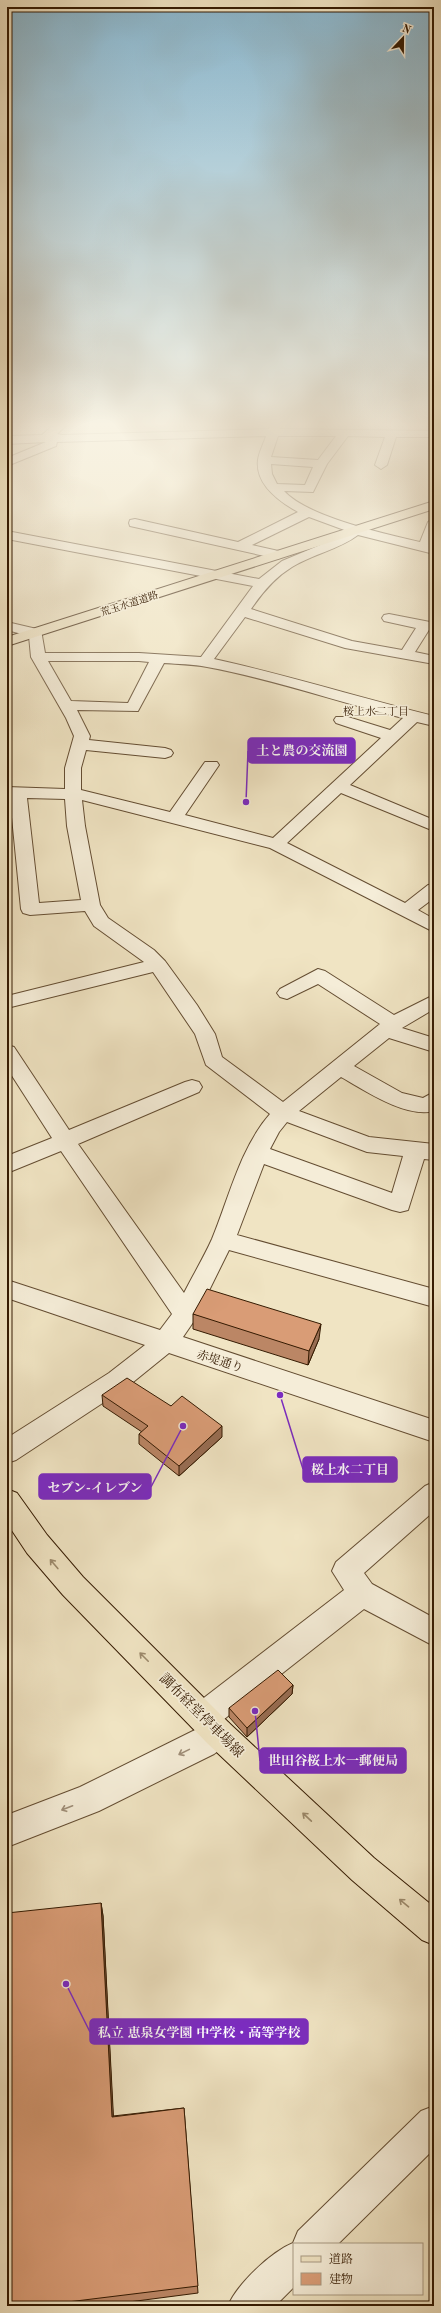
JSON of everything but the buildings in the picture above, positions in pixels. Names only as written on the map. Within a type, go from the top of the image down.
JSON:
[{"type":"main road","name":"荒玉水道道路","points":[[7,642],[359,529]]},
{"type":"main road","name":"調布経堂停車場線","points":[[7,1500],[37,1544],[72,1586],[211,1725],[363,1869],[434,1928]]},
{"type":"street","points":[[161,529],[278,555]]},
{"type":"street","points":[[240,546],[274,529]]},
{"type":"street","points":[[353,529],[430,549],[433,529]]},
{"type":"street","points":[[205,662],[262,584],[286,564],[342,540],[356,530]]},
{"type":"street","points":[[7,535],[262,584]]},
{"type":"street","points":[[242,611],[350,645],[434,660]]},
{"type":"street","points":[[390,618],[425,625],[405,656]]},
{"type":"street","points":[[7,626],[36,633],[38,657],[82,736],[73,768],[73,795],[76,826],[91,905],[101,922],[147,954],[158,965],[201,1028],[213,1060],[283,1113],[367,1144],[425,1151],[400,1204],[257,1153]]},
{"type":"street","points":[[38,657],[159,658],[205,662],[267,675],[413,717],[434,721]]},
{"type":"street","points":[[66,705],[133,708],[159,658]]},
{"type":"street","points":[[276,844],[413,717]]},
{"type":"street","points":[[342,720],[392,736]]},
{"type":"street","points":[[79,744],[165,753]]},
{"type":"street","points":[[175,817],[211,765]]},
{"type":"street","points":[[338,786],[434,826]]},
{"type":"street","points":[[91,905],[30,909],[12,792],[85,795],[276,844],[407,910],[434,926]]},
{"type":"street","points":[[407,910],[434,889]]},
{"type":"street","points":[[7,1002],[158,965]]},
{"type":"street","points":[[287,993],[318,976],[390,1027],[434,1045]]},
{"type":"street","points":[[7,1452],[118,1380],[164,1343],[185,1314],[223,1240],[257,1153],[270,1128],[283,1113],[390,1027],[434,1001]]},
{"type":"street","points":[[7,1052],[65,1141],[185,1314]]},
{"type":"street","points":[[340,1067],[396,1099],[427,1106],[434,1099]]},
{"type":"street","points":[[7,1165],[192,1087]]},
{"type":"street","points":[[223,1240],[434,1298]]},
{"type":"street","name":"赤堤通り","points":[[7,1290],[434,1431]]},
{"type":"street","points":[[434,1494],[346,1571],[362,1593],[434,1633]]},
{"type":"street","points":[[7,1831],[88,1800],[203,1743],[211,1725],[362,1593]]},
{"type":"street","points":[[312,2243],[434,2124]]},
{"type":"street","points":[[247,2306],[293,2261]]},
{"type":"place","name":"土と農の交流園","points":[[246,802]]},
{"type":"place","name":"桜上水二丁目","points":[[280,1395]]},
{"type":"place","name":"セブン-イレブン","points":[[183,1426]]},
{"type":"place","name":"世田谷桜上水一郵便局","points":[[255,1711]]},
{"type":"place","name":"私立 恵泉女学園 中学校・高等学校","points":[[66,1984]]},
{"type":"district","name":"桜上水二丁目","points":[[376,711]]}]
